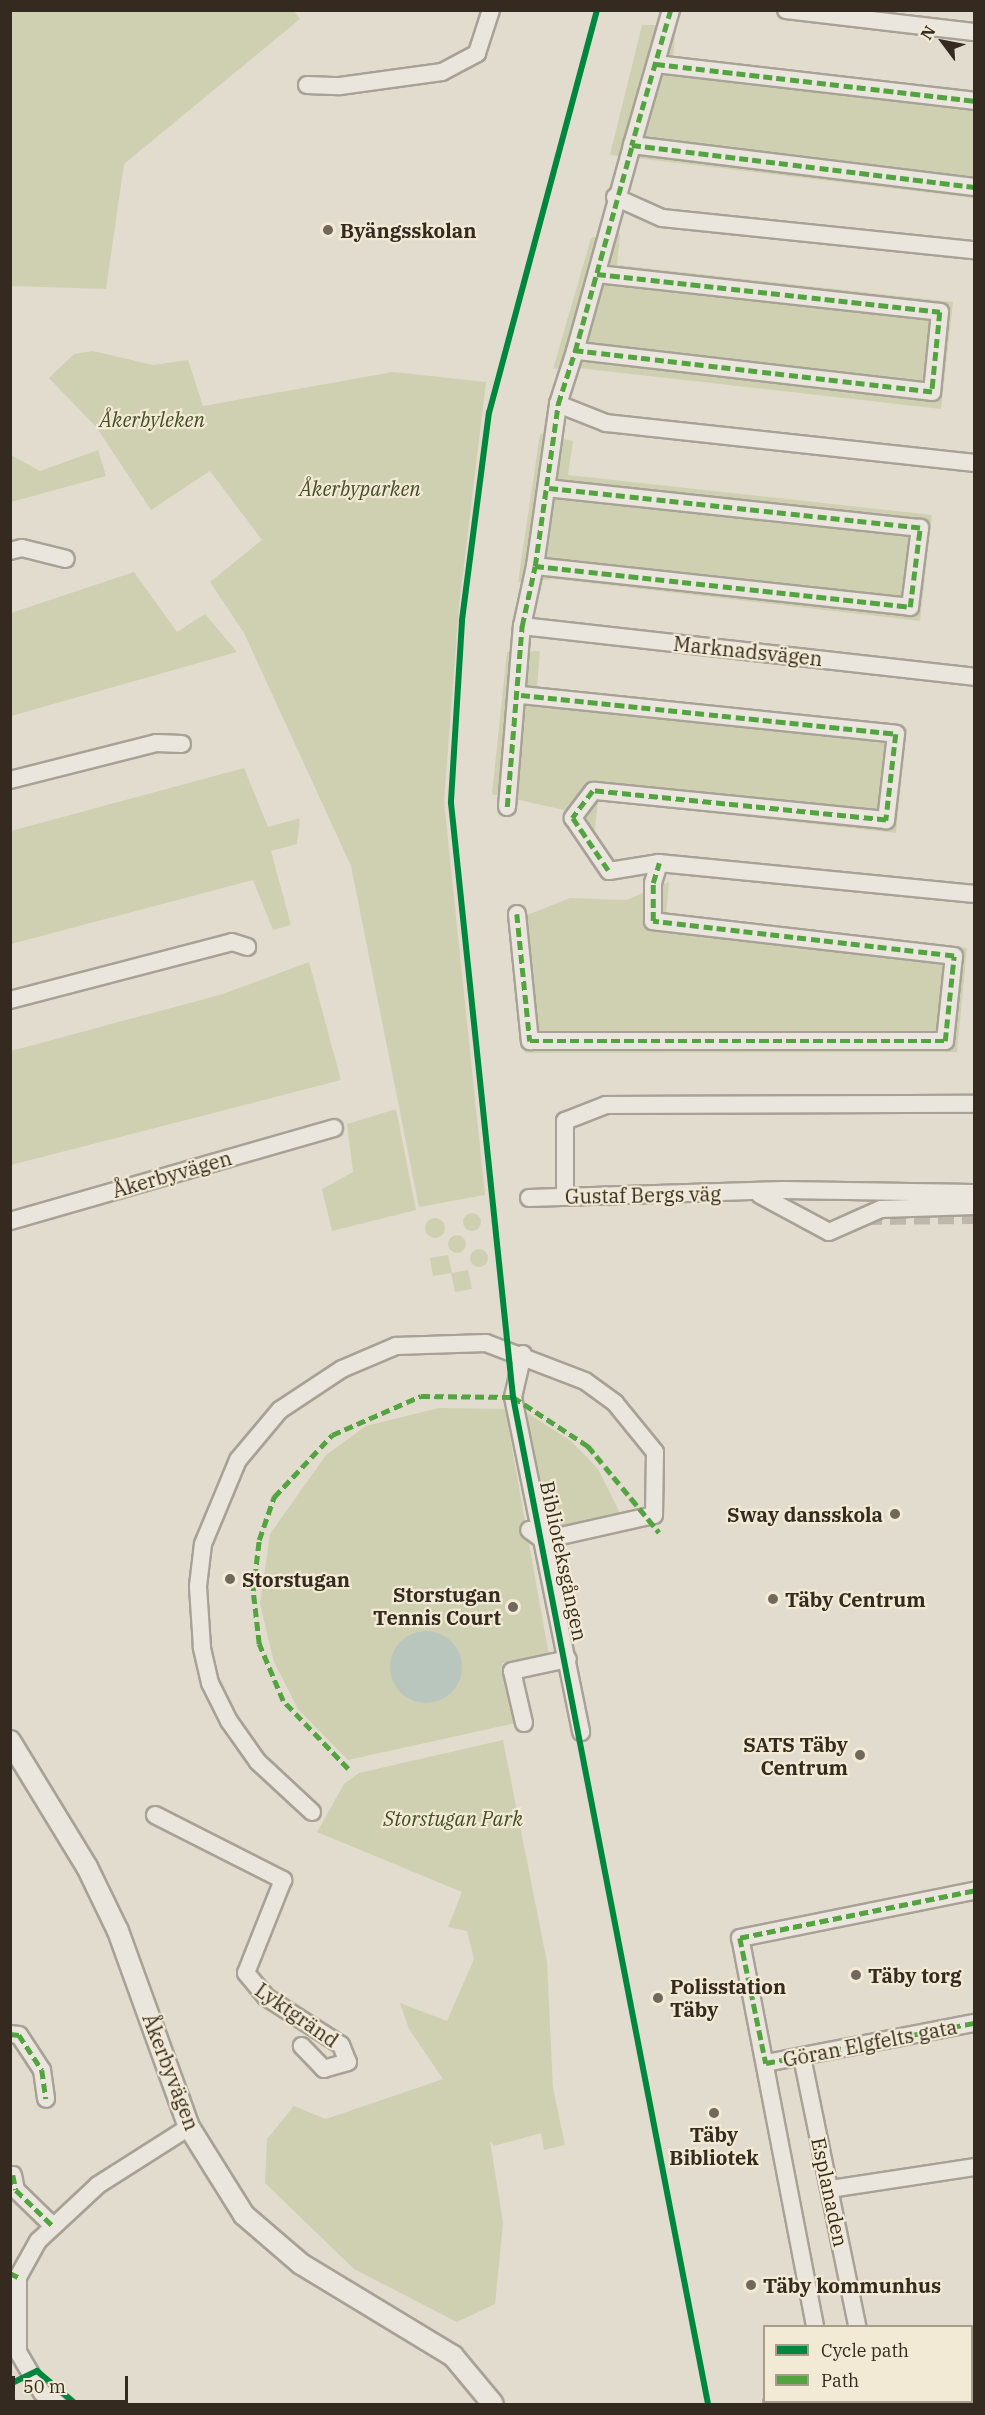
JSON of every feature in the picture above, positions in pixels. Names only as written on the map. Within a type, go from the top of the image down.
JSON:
[{"type":"street","points":[[307,85],[340,86],[442,72],[477,53],[491,10]]},
{"type":"street","points":[[507,807],[521,695],[522,626],[535,566],[558,404],[597,274],[615,197],[671,10]]},
{"type":"street","points":[[786,10],[975,32]]},
{"type":"street","points":[[656,64],[975,101]]},
{"type":"street","points":[[632,146],[975,187]]},
{"type":"street","points":[[615,197],[662,218],[975,250]]},
{"type":"street","points":[[575,351],[932,392],[940,312],[597,274]]},
{"type":"street","points":[[558,404],[606,423],[975,463]]},
{"type":"street","points":[[535,566],[910,607],[920,528],[547,488]]},
{"type":"street","points":[[10,551],[22,548],[66,559]]},
{"type":"street","name":"Marknadsvägen","points":[[522,626],[975,677]]},
{"type":"street","points":[[521,695],[896,734],[886,820],[593,791],[573,818],[609,871],[659,863],[975,894]]},
{"type":"street","points":[[10,780],[156,743],[182,744]]},
{"type":"street","points":[[517,914],[530,1041],[945,1041],[954,956],[653,921],[653,883],[659,863]]},
{"type":"street","points":[[10,1000],[232,942],[247,947]]},
{"type":"street","points":[[565,1196],[565,1121],[606,1105],[975,1104]]},
{"type":"street","name":"Åkerbyvägen","points":[[10,1221],[334,1128]]},
{"type":"street","points":[[810,1221],[812,1203],[832,1192]]},
{"type":"street","name":"Gustaf Bergs väg","points":[[529,1198],[832,1192],[975,1193]]},
{"type":"street","name":"Gustaf Bergs väg","points":[[757,1193],[829,1232],[881,1209],[975,1206]]},
{"type":"street","points":[[312,1812],[258,1762],[210,1683],[198,1618],[198,1586],[203,1544],[226,1483],[280,1410],[342,1369],[396,1346],[444,1341],[486,1343],[523,1354],[603,1394],[655,1452],[654,1515],[543,1540],[529,1530]]},
{"type":"street","name":"Biblioteksgången","points":[[523,1354],[513,1397],[581,1732]]},
{"type":"street","name":"Biblioteksgången","points":[[524,1723],[512,1671],[568,1659]]},
{"type":"street","name":"Åkerbyvägen","points":[[10,1741],[87,1867],[118,1931],[189,2127],[244,2215],[301,2264],[453,2356],[493,2404]]},
{"type":"street","name":"Lyktgränd","points":[[155,1815],[283,1880],[246,1973],[250,1985],[340,2045],[348,2062],[324,2069],[302,2046]]},
{"type":"street","name":"Esplanaden","points":[[815,2325],[766,2062],[740,1938],[975,1892]]},
{"type":"street","name":"Göran Elgfelts gata","points":[[766,2062],[975,2023]]},
{"type":"street","points":[[10,2034],[19,2035],[42,2070],[45,2099]]},
{"type":"street","name":"Esplanaden","points":[[802,2057],[831,2189],[857,2325]]},
{"type":"street","points":[[57,2404],[42,2393],[14,2352],[14,2275],[38,2241],[98,2185],[189,2127]]},
{"type":"street","points":[[831,2189],[975,2167]]},
{"type":"street","points":[[13,2175],[16,2190],[53,2226]]},
{"type":"green space","points":[[11,10],[293,10],[300,19],[124,164],[106,289],[11,286]]},
{"type":"green space","points":[[642,25],[676,25],[673,58],[974,90],[974,198],[610,155]]},
{"type":"green space","points":[[606,234],[620,234],[617,265],[953,302],[941,409],[569,367],[553,369],[591,238]]},
{"type":"green space","name":"Åkerbyparken","points":[[93,351],[153,365],[188,360],[203,406],[393,372],[486,382],[459,606],[444,801],[485,1195],[419,1207],[351,866],[244,633],[210,582],[262,540],[210,471],[151,510],[97,428],[49,378],[74,354]]},
{"type":"green space","points":[[540,434],[573,441],[568,475],[932,515],[920,621],[554,579],[518,582]]},
{"type":"green space","points":[[98,450],[106,476],[11,502],[11,455],[40,471]]},
{"type":"green space","points":[[134,572],[177,632],[205,614],[237,652],[11,716],[11,613]]},
{"type":"green space","points":[[540,651],[537,688],[907,728],[896,833],[598,801],[594,835],[564,810],[492,794],[507,652]]},
{"type":"green space","points":[[244,768],[268,827],[300,818],[297,844],[271,851],[291,925],[273,930],[253,880],[11,944],[11,831]]},
{"type":"green space","points":[[669,882],[666,916],[967,948],[957,1052],[525,1053],[512,921],[570,898],[626,900]]},
{"type":"green space","points":[[309,962],[341,1080],[11,1165],[11,1051],[223,994]]},
{"type":"green space","points":[[396,1109],[416,1210],[332,1231],[322,1189],[353,1172],[347,1124]]},
{"type":"green space","points":[[472,1213],[478,1216],[481,1222],[478,1228],[472,1231],[466,1228],[463,1222],[466,1216]]},
{"type":"green space","points":[[435,1218],[442,1221],[445,1228],[442,1235],[435,1238],[428,1235],[425,1228],[428,1221]]},
{"type":"green space","points":[[453,1235],[461,1235],[466,1240],[464,1251],[453,1253],[448,1248],[448,1240]]},
{"type":"green space","points":[[479,1249],[485,1252],[488,1258],[485,1264],[479,1267],[473,1264],[470,1258],[473,1252]]},
{"type":"green space","points":[[448,1255],[452,1273],[468,1270],[472,1289],[455,1292],[451,1273],[433,1276],[430,1258]]},
{"type":"green space","name":"Storstugan Park","points":[[439,1408],[505,1409],[549,1655],[502,1663],[516,1723],[348,1760],[298,1709],[274,1662],[260,1604],[270,1534],[326,1455],[366,1426]]},
{"type":"green space","points":[[527,1413],[571,1441],[598,1469],[622,1517],[547,1529]]},
{"type":"green space","points":[[503,1740],[547,1962],[553,2088],[565,2145],[544,2150],[541,2133],[494,2146],[490,2141],[503,2223],[495,2304],[457,2322],[354,2269],[265,2183],[267,2139],[294,2106],[326,2119],[443,2079],[409,2029],[400,2003],[447,2021],[474,1959],[467,1931],[448,1927],[462,1892],[317,1832],[344,1784],[359,1773]]},
{"type":"shaded area","points":[[426,1631],[446,1637],[456,1647],[462,1667],[456,1687],[446,1697],[426,1703],[406,1697],[396,1687],[390,1667],[396,1647],[406,1637]]},
{"type":"tunnel","points":[[866,1217],[974,1216]]},
{"type":"railway","points":[[10,2399],[19,2404]]},
{"type":"marked path","points":[[671,10],[632,145],[974,187]]},
{"type":"marked path","points":[[656,64],[974,101]]},
{"type":"marked path","points":[[597,274],[940,312],[932,392],[575,351],[632,145]]},
{"type":"marked path","points":[[535,566],[558,404],[575,351]]},
{"type":"marked path","points":[[507,807],[522,626],[535,566],[910,607],[920,528],[547,488]]},
{"type":"marked path","points":[[521,695],[896,734],[886,820],[593,791],[573,818],[609,871]]},
{"type":"marked path","points":[[517,914],[530,1041],[945,1041],[954,956],[653,921],[653,883],[659,863]]},
{"type":"marked path","points":[[348,1769],[283,1701],[259,1644],[253,1591],[259,1540],[274,1497],[332,1435],[421,1396],[513,1397],[588,1446],[659,1532]]},
{"type":"marked path","points":[[974,1891],[740,1938],[766,2063],[974,2023]]},
{"type":"marked path","points":[[10,2034],[19,2035],[42,2070],[46,2099]]},
{"type":"marked path","points":[[13,2175],[16,2190],[53,2226]]},
{"type":"marked path","points":[[10,2273],[18,2277]]},
{"type":"cycle path","points":[[597,10],[489,412],[462,621],[451,803],[513,1397],[708,2404]]},
{"type":"cycle path","points":[[10,2384],[37,2371],[76,2404]]},
{"type":"place","name":"Byängsskolan","points":[[328,230]]},
{"type":"place","name":"Sway dansskola","points":[[895,1514]]},
{"type":"place","name":"Storstugan","points":[[230,1579]]},
{"type":"place","name":"Täby Centrum","points":[[773,1599]]},
{"type":"place","name":"Storstugan Tennis Court","points":[[513,1607]]},
{"type":"place","name":"SATS Täby Centrum","points":[[860,1755]]},
{"type":"place","name":"Täby torg","points":[[856,1975]]},
{"type":"place","name":"Polisstation Täby","points":[[658,1998]]},
{"type":"place","name":"Täby Bibliotek","points":[[714,2113]]},
{"type":"place","name":"Täby kommunhus","points":[[751,2285]]},
{"type":"park label","name":"Åkerbyleken","points":[[152,419]]}]
